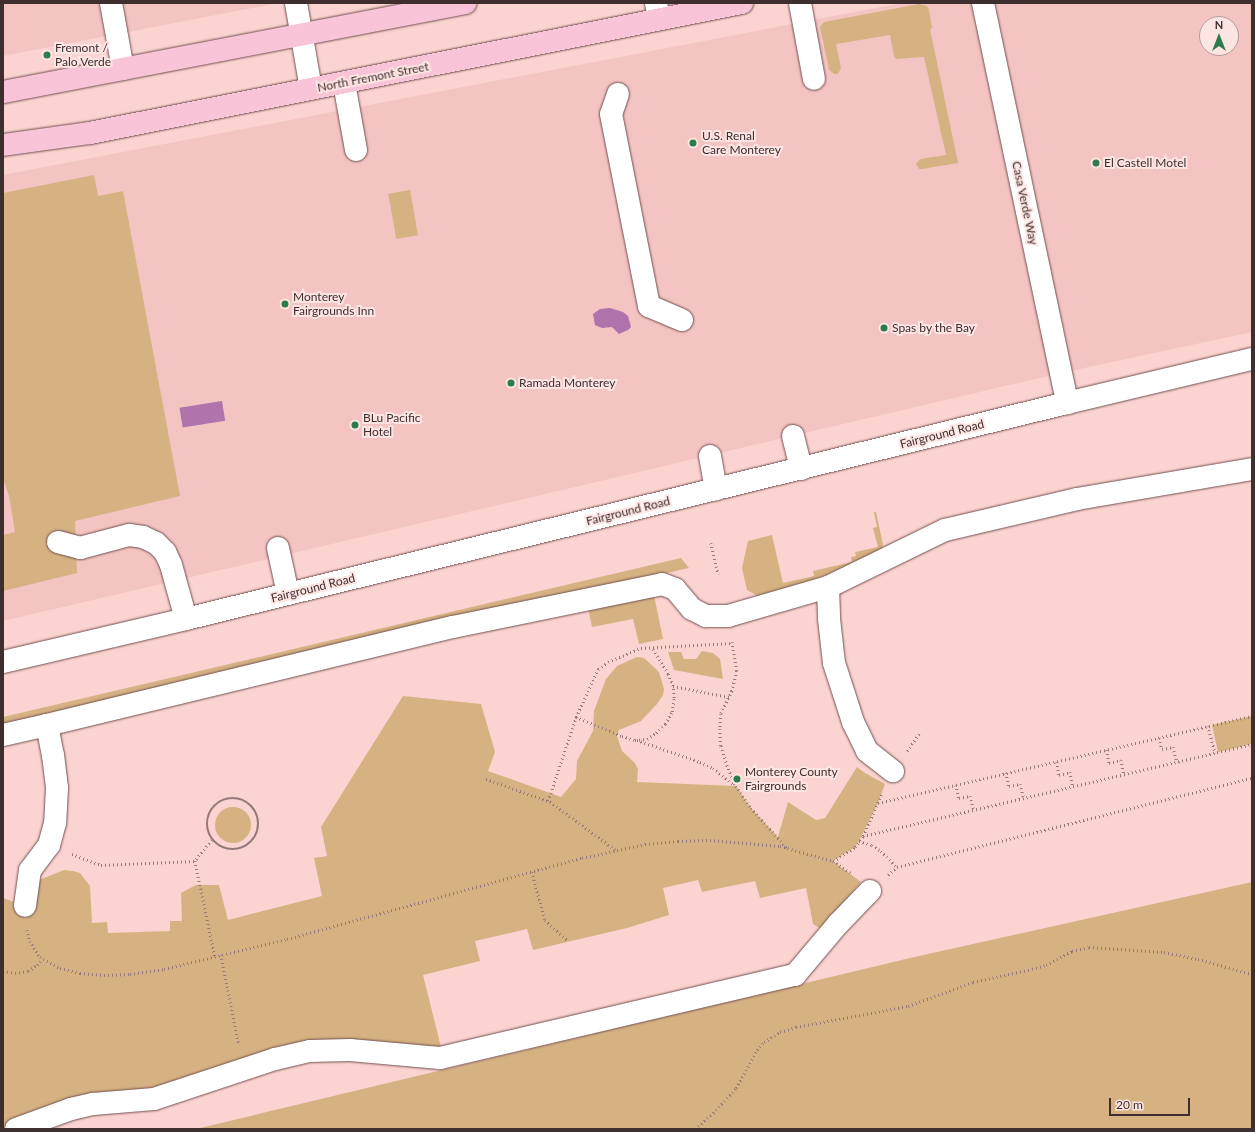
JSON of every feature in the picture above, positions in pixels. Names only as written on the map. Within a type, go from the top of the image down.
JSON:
[{"type":"main road","points":[[3,92],[302,36],[421,7],[466,3]]},
{"type":"main road","name":"North Fremont Street","points":[[3,145],[90,133],[344,83],[657,11],[742,3]]},
{"type":"street","points":[[111,3],[123,69]]},
{"type":"street","points":[[296,3],[311,89]]},
{"type":"street","points":[[800,3],[814,79]]},
{"type":"street","name":"Casa Verde Way","points":[[983,3],[1067,403]]},
{"type":"street","points":[[344,83],[356,150]]},
{"type":"street","points":[[618,94],[611,114],[649,306],[682,320]]},
{"type":"street","name":"Fairground Road","points":[[3,662],[186,619],[1067,403],[1252,360]]},
{"type":"street","points":[[794,436],[801,469]]},
{"type":"street","points":[[710,456],[716,489]]},
{"type":"street","points":[[3,735],[453,627],[662,584],[675,589],[692,609],[706,616],[728,616],[828,588],[945,530],[1078,499],[1252,469]]},
{"type":"street","points":[[58,542],[80,548],[129,535],[143,537],[156,543],[165,552],[171,565],[186,619]]},
{"type":"street","points":[[278,548],[288,594]]},
{"type":"street","points":[[828,588],[829,619],[834,663],[853,722],[866,751],[893,771]]},
{"type":"street","points":[[25,906],[30,870],[49,845],[55,823],[57,788],[53,755],[47,725]]},
{"type":"street","points":[[16,1129],[65,1111],[93,1104],[134,1102],[160,1097],[275,1059],[329,1049],[440,1058],[795,975],[838,924],[870,891]]},
{"type":"path","points":[[711,543],[718,574]]},
{"type":"path","points":[[548,801],[576,717],[598,669],[608,662],[635,651],[652,648],[733,643],[737,671],[736,680],[721,714],[720,729],[721,746],[726,765],[736,786],[751,808],[788,848]]},
{"type":"path","points":[[635,740],[647,739],[665,724],[672,712],[674,698],[673,686],[668,674],[652,648]]},
{"type":"path","points":[[673,686],[729,696]]},
{"type":"path","points":[[878,803],[1252,716]]},
{"type":"path","points":[[576,717],[622,736],[700,762],[724,776],[736,786]]},
{"type":"path","points":[[1208,726],[1215,753]]},
{"type":"path","points":[[1159,738],[1162,750],[1173,747],[1177,762]]},
{"type":"path","points":[[863,836],[1252,744]]},
{"type":"path","points":[[1107,750],[1109,763],[1120,760],[1124,775]]},
{"type":"path","points":[[1056,762],[1059,775],[1070,772],[1073,787]]},
{"type":"path","points":[[1006,773],[1009,786],[1020,784],[1024,798]]},
{"type":"path","points":[[25,906],[26,927],[30,941],[42,959],[60,968],[80,973],[104,975],[164,969],[215,957],[615,850],[678,841],[710,840],[745,842],[788,848],[832,861],[851,873],[870,891],[897,867],[1252,778]]},
{"type":"path","points":[[486,779],[548,801],[615,850]]},
{"type":"path","points":[[956,785],[959,798],[970,796],[974,810]]},
{"type":"path","points":[[832,861],[855,847],[863,836],[883,790]]},
{"type":"path","points":[[228,799],[237,799],[252,806],[256,813],[259,826],[256,837],[250,844],[243,849],[231,850],[218,846],[212,840],[208,832],[209,815],[220,802],[228,799]]},
{"type":"path","points":[[49,845],[101,865],[195,861],[212,840]]},
{"type":"path","points":[[859,841],[872,845],[881,851],[897,867]]},
{"type":"path","points":[[195,861],[215,957]]},
{"type":"path","points":[[532,872],[545,920],[568,941]]},
{"type":"path","points":[[695,1129],[713,1113],[736,1088],[757,1050],[764,1042],[780,1032],[796,1027],[908,1006],[973,982],[1046,965],[1072,951],[1089,947],[1164,952],[1198,959],[1252,974]]},
{"type":"path","points":[[221,955],[244,1068]]},
{"type":"path","points":[[3,972],[15,973],[28,971],[37,965],[42,959]]},
{"type":"shaded area","points":[[3,3],[278,3],[3,56]]},
{"type":"shaded area","points":[[902,3],[1252,3],[1252,332],[1061,373],[3,621],[3,175]]},
{"type":"shaded area","points":[[919,4],[927,6],[929,10],[932,28],[930,29],[958,163],[922,169],[919,169],[916,164],[920,159],[946,155],[924,57],[896,59],[894,56],[890,35],[836,44],[841,68],[838,74],[834,74],[829,70],[820,27],[824,22]]},
{"type":"shaded area","points":[[94,175],[98,196],[123,191],[180,496],[75,521],[77,573],[3,591],[3,535],[15,532],[9,496],[3,478],[3,193]]},
{"type":"shaded area","points":[[410,190],[418,235],[396,239],[388,194]]},
{"type":"shaded area","points":[[610,308],[623,312],[628,316],[631,327],[628,330],[619,334],[612,327],[602,328],[595,325],[593,314],[600,309]]},
{"type":"shaded area","points":[[222,401],[225,421],[183,427],[180,408]]},
{"type":"shaded area","points":[[874,512],[876,512],[883,545],[880,552],[781,594],[758,596],[747,590],[742,568],[748,541],[772,535],[783,583],[814,576],[813,571],[852,562],[851,557],[856,556],[855,552],[878,547],[873,528],[877,527]]},
{"type":"shaded area","points":[[681,558],[689,568],[3,726],[3,717]]},
{"type":"shaded area","points":[[654,595],[663,639],[639,644],[633,619],[592,627],[588,608]]},
{"type":"shaded area","points":[[702,651],[713,653],[720,659],[723,679],[674,670],[668,652],[681,652],[684,659],[696,659]]},
{"type":"shaded area","points":[[637,657],[644,658],[659,672],[664,689],[663,695],[657,704],[641,721],[619,730],[617,736],[622,751],[635,763],[638,769],[637,782],[736,786],[751,808],[778,837],[788,802],[816,820],[825,818],[857,767],[885,784],[878,803],[855,847],[833,861],[861,882],[821,929],[813,924],[806,888],[760,898],[755,881],[702,892],[698,880],[663,888],[669,915],[627,928],[533,950],[527,929],[475,941],[480,961],[423,975],[442,1051],[350,1050],[16,1129],[3,1129],[3,898],[14,902],[20,907],[26,920],[25,906],[39,880],[64,870],[80,873],[90,886],[92,923],[107,922],[108,933],[170,931],[170,921],[182,921],[181,893],[196,885],[219,885],[228,920],[322,896],[314,858],[327,856],[321,827],[403,696],[481,704],[495,752],[488,771],[561,797],[576,779],[577,761],[593,731],[594,711],[606,679],[617,666]]},
{"type":"shaded area","points":[[1252,716],[1252,744],[1218,752],[1212,725]]},
{"type":"shaded area","points":[[237,807],[246,812],[250,818],[250,832],[246,838],[237,843],[229,843],[220,838],[216,832],[215,821],[220,812],[226,808]]},
{"type":"shaded area","points":[[1252,882],[1252,1129],[196,1129],[910,958]]},
{"type":"place","name":"Fremont / Palo Verde","points":[[47,55]]},
{"type":"place","name":"U.S. Renal Care Monterey","points":[[693,143]]},
{"type":"place","name":"El Castell Motel","points":[[1096,163]]},
{"type":"place","name":"Monterey Fairgrounds Inn","points":[[285,304]]},
{"type":"place","name":"Spas by the Bay","points":[[884,328]]},
{"type":"place","name":"Ramada Monterey","points":[[511,383]]},
{"type":"place","name":"BLu Pacific Hotel","points":[[355,425]]},
{"type":"place","name":"Monterey County Fairgrounds","points":[[737,779]]}]
